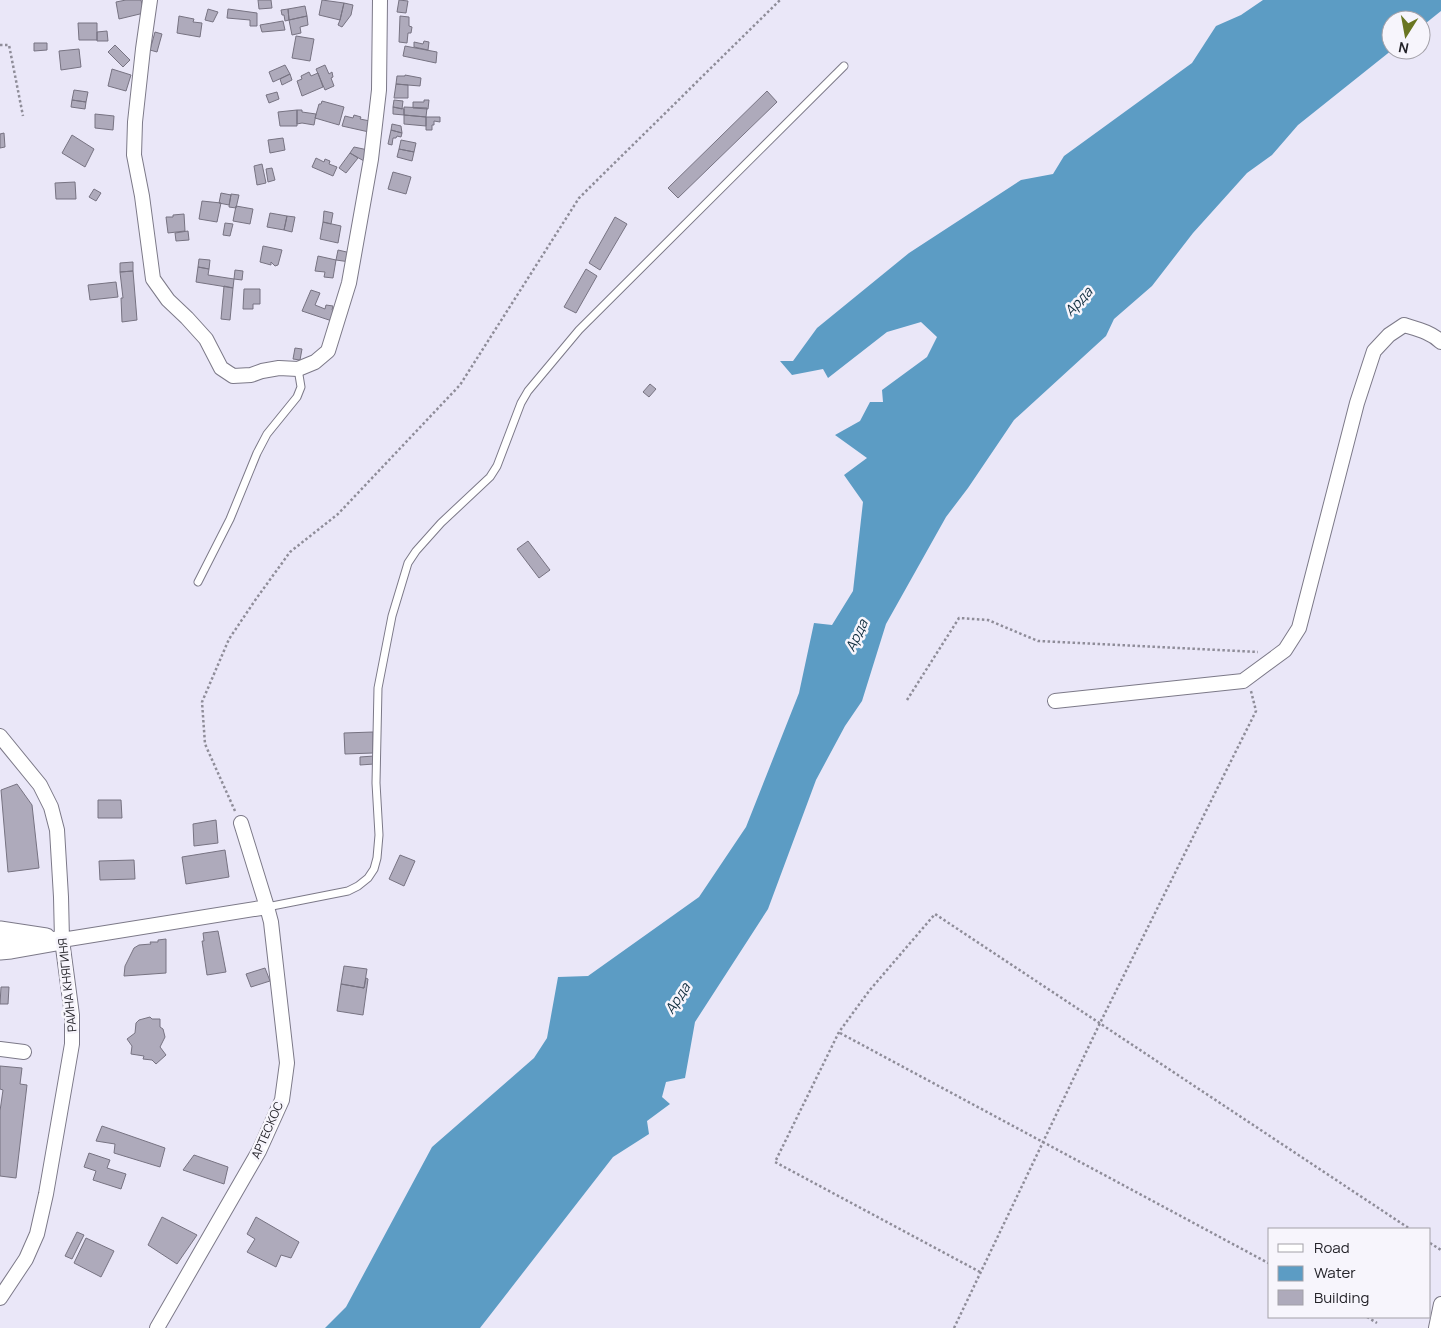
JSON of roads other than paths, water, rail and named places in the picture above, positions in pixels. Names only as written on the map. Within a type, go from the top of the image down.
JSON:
[{"type":"main road","points":[[0,931],[62,940]]},
{"type":"main road","points":[[0,950],[62,940]]},
{"type":"street","points":[[150,0],[135,122],[134,155],[142,196],[153,279],[168,300],[206,339],[221,368],[233,376],[251,375],[262,370],[298,368],[315,362],[328,351],[348,283],[371,159],[379,90],[380,0]]},
{"type":"street","points":[[1055,701],[1242,681],[1285,650],[1299,628],[1357,403],[1374,351],[1389,335],[1404,325],[1436,337],[1441,342]]},
{"type":"street","name":"РАЙНА КНЯГИНЯ","points":[[0,1298],[26,1259],[37,1234],[46,1194],[72,1044],[72,1015],[62,940],[57,830],[51,807],[40,784],[2,743]]},
{"type":"street","name":"АРТЕСКОС","points":[[157,1328],[259,1151],[282,1100],[287,1063],[271,922],[241,823]]},
{"type":"street","points":[[62,940],[267,906]]},
{"type":"street","points":[[0,1049],[24,1052]]},
{"type":"street","points":[[1436,1328],[1441,1304]]},
{"type":"lane","points":[[267,906],[348,891],[368,878],[374,869],[379,835],[376,783],[378,688],[392,616],[407,568],[416,551],[441,523],[490,477],[497,466],[521,403],[528,391],[579,330],[844,66]]},
{"type":"lane","points":[[198,582],[230,519],[266,434],[298,397],[302,387],[298,368]]},
{"type":"water","name":"Арда","points":[[1263,0],[1441,0],[1441,11],[1431,19],[1431,10],[1381,10],[1381,59],[1298,125],[1272,155],[1247,173],[1193,233],[1152,286],[1114,319],[1106,336],[1014,420],[946,517],[886,624],[862,701],[845,726],[816,780],[768,909],[695,1022],[685,1078],[666,1082],[662,1097],[670,1104],[647,1121],[649,1134],[613,1157],[480,1328],[325,1328],[346,1307],[432,1147],[534,1058],[547,1038],[558,977],[588,976],[699,897],[746,827],[799,693],[814,623],[832,625],[853,591],[863,502],[844,475],[867,458],[835,435],[860,421],[870,402],[883,402],[882,390],[927,357],[937,337],[921,322],[887,332],[828,378],[823,369],[792,375],[780,361],[793,361],[817,328],[909,253],[1021,180],[1053,174],[1064,156],[1192,63],[1216,26],[1241,15]]}]
